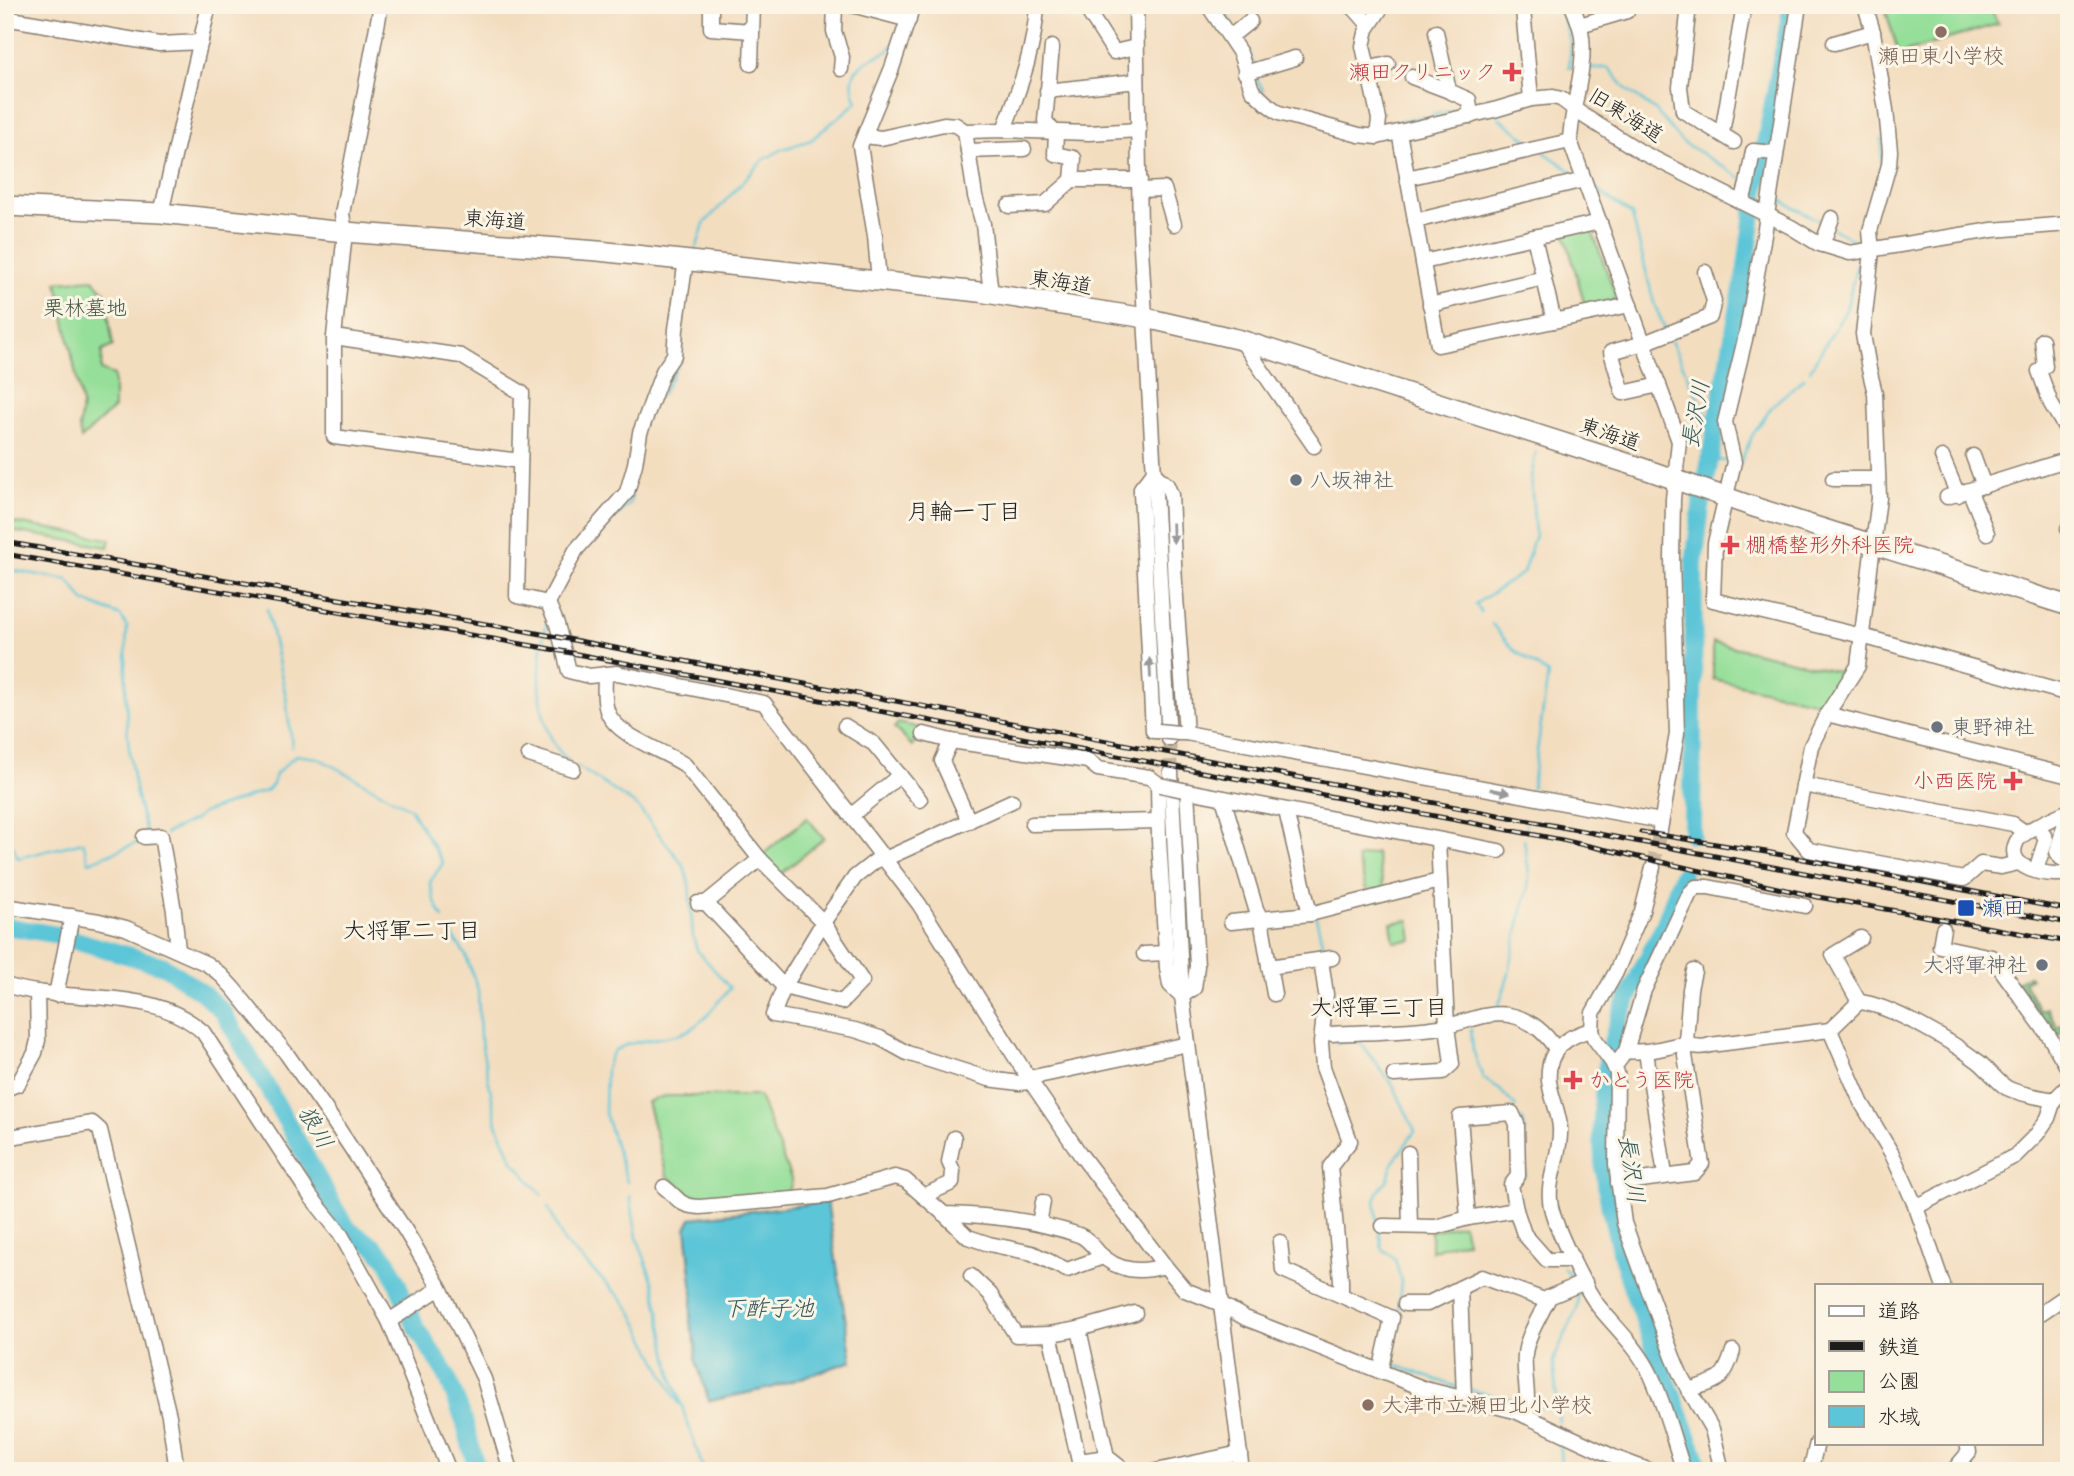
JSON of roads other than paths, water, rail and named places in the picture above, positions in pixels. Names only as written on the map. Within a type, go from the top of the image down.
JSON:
[{"type":"highway","name":"東海道","points":[[5,206],[161,213],[345,232],[598,251],[991,294],[1146,318],[1241,340],[2069,606]]},
{"type":"street","points":[[161,213],[209,5]]},
{"type":"street","points":[[381,5],[342,214],[345,232],[334,337],[334,437],[520,461]]},
{"type":"street","points":[[711,5],[711,28],[752,31]]},
{"type":"street","points":[[751,64],[753,5]]},
{"type":"street","points":[[835,5],[834,31],[842,57],[841,69]]},
{"type":"street","points":[[852,5],[904,14],[860,146],[875,236],[879,281]]},
{"type":"street","points":[[1004,130],[1034,37],[1037,5]]},
{"type":"street","points":[[1084,5],[1114,52],[1136,47]]},
{"type":"street","points":[[1136,5],[1140,185],[1153,472],[1141,488],[1141,493],[1153,731],[1433,778],[1660,825],[1677,734],[1672,594],[1675,481],[1679,441],[1570,141],[1583,49],[1580,25],[1572,5]]},
{"type":"street","points":[[1347,5],[1354,8],[1369,25]]},
{"type":"street","points":[[1377,137],[1379,118],[1363,46],[1369,25],[1383,5]]},
{"type":"street","points":[[1689,5],[1680,87],[1683,111],[1728,137],[1744,5]]},
{"type":"street","points":[[1799,5],[1746,335],[1725,422],[1734,462],[1711,493],[1715,543],[1713,600],[1862,636],[2069,694]]},
{"type":"street","points":[[1865,5],[1873,32],[1890,151],[1884,184],[1870,231],[1872,251],[1863,334],[1875,393],[1879,498],[1857,666],[1854,675],[1826,714],[1811,746],[1794,832],[1809,850],[1964,879],[1981,864],[2001,867],[2018,863]]},
{"type":"street","name":"旧東海道","points":[[1211,6],[1240,53],[1252,90],[1279,113],[1359,135],[1377,137],[1471,116],[1531,99],[1553,97],[1561,99],[1641,152],[1822,245],[1850,253],[1992,230],[2069,223]]},
{"type":"street","points":[[1523,9],[1531,99]]},
{"type":"street","points":[[1580,25],[1627,11]]},
{"type":"street","points":[[5,18],[159,44],[201,42]]},
{"type":"street","points":[[1230,37],[1250,21]]},
{"type":"street","points":[[1436,32],[1449,91]]},
{"type":"street","points":[[1834,43],[1873,32]]},
{"type":"street","points":[[1009,206],[1045,204],[1072,180],[1074,158],[1055,154],[1055,132],[1045,121],[1052,47]]},
{"type":"street","points":[[1245,73],[1295,58]]},
{"type":"street","points":[[1367,69],[1388,64]]},
{"type":"street","points":[[1412,77],[1469,100],[1471,116]]},
{"type":"street","points":[[1047,91],[1137,81]]},
{"type":"street","points":[[865,136],[881,138],[944,124],[956,125],[965,131],[1089,133],[1139,130]]},
{"type":"street","points":[[965,131],[974,210],[983,224],[991,294]]},
{"type":"street","points":[[1399,132],[1438,345],[1630,305]]},
{"type":"street","points":[[1407,178],[1570,141]]},
{"type":"street","points":[[968,151],[1024,149]]},
{"type":"street","points":[[1742,202],[1753,150],[1776,153]]},
{"type":"street","points":[[1072,180],[1164,189],[1174,224]]},
{"type":"street","points":[[1415,221],[1584,180]]},
{"type":"street","points":[[1822,245],[1832,218]]},
{"type":"street","points":[[1423,262],[1600,222]]},
{"type":"street","points":[[1534,237],[1554,321]]},
{"type":"street","points":[[686,260],[674,355],[663,371],[640,433],[627,492],[576,550],[551,607],[569,671],[589,676],[617,673],[764,703],[919,904],[1080,1154],[1185,1290],[1221,1304],[1245,1318],[1425,1389],[1464,1391],[1651,1471]]},
{"type":"street","points":[[1659,385],[1623,393],[1611,352],[1644,343],[1710,317],[1714,301],[1705,272]]},
{"type":"street","points":[[1430,305],[1544,278]]},
{"type":"street","points":[[334,337],[461,356],[522,393],[517,596],[551,607]]},
{"type":"street","points":[[1241,340],[1314,446]]},
{"type":"street","points":[[2042,340],[2045,366],[2039,372],[2051,404],[2069,434]]},
{"type":"street","points":[[1973,456],[1984,486]]},
{"type":"street","points":[[1942,457],[1958,495],[1987,533]]},
{"type":"street","points":[[1958,495],[2069,459]]},
{"type":"street","points":[[1153,472],[1167,485],[1171,495],[1175,583],[1173,734]]},
{"type":"street","points":[[1833,479],[1878,479]]},
{"type":"street","points":[[605,674],[608,713],[621,730],[685,765],[760,859],[823,922],[862,981],[842,1002],[784,987],[701,903],[760,859]]},
{"type":"street","points":[[1826,714],[2069,776]]},
{"type":"street","points":[[845,726],[874,744],[920,800]]},
{"type":"street","points":[[924,734],[951,741],[1087,761],[1098,769],[1149,777],[1159,785],[1499,851]]},
{"type":"street","points":[[951,741],[942,761],[969,821]]},
{"type":"street","points":[[529,755],[573,769]]},
{"type":"street","points":[[1171,772],[1182,996],[1242,1471]]},
{"type":"street","points":[[852,815],[900,775]]},
{"type":"street","points":[[1159,785],[1158,821],[1166,953],[1170,985],[1182,996]]},
{"type":"street","points":[[1803,785],[2013,824],[2032,830],[2046,839],[2036,870]]},
{"type":"street","points":[[1182,996],[1194,988],[1197,966],[1185,790]]},
{"type":"street","points":[[1223,798],[1261,919],[1273,993]]},
{"type":"street","points":[[1012,801],[884,857],[855,877],[823,922],[784,987],[773,1014],[855,1030],[880,1038],[907,1053],[989,1079],[1019,1083],[1188,1044]]},
{"type":"street","points":[[1286,811],[1314,913]]},
{"type":"street","points":[[2068,811],[2032,830],[2017,843],[2015,856],[2018,863],[2026,868],[2059,874],[2069,873]]},
{"type":"street","points":[[2068,811],[2057,852],[2069,862]]},
{"type":"street","points":[[1032,824],[1158,821]]},
{"type":"street","points":[[144,837],[162,836],[178,950]]},
{"type":"street","points":[[1394,1076],[1443,1072],[1452,1064],[1447,1026],[1438,840]]},
{"type":"street","points":[[1653,867],[1642,911],[1616,972],[1593,1013],[1592,1030],[1601,1049],[1615,1066],[1618,1080],[1615,1129],[1618,1183],[1625,1223],[1672,1357],[1712,1429],[1722,1471]]},
{"type":"street","points":[[1231,922],[1314,913],[1439,881]]},
{"type":"street","points":[[1615,1066],[1626,1051],[1644,990],[1690,893],[1696,887],[1805,906]]},
{"type":"street","points":[[5,906],[72,916],[126,928],[207,964],[220,974],[261,1021],[326,1110],[440,1288],[484,1379],[510,1471]]},
{"type":"street","points":[[56,995],[72,916]]},
{"type":"street","points":[[1943,929],[1940,946],[1992,957],[2049,1036],[2069,1070]]},
{"type":"street","points":[[1859,1002],[1833,955],[1861,938]]},
{"type":"street","points":[[1144,954],[1166,953]]},
{"type":"street","points":[[1269,967],[1325,959],[1326,994],[1321,1044],[1323,1067],[1350,1141],[1330,1167],[1341,1295]]},
{"type":"street","points":[[1618,1183],[1694,1173],[1702,1164],[1685,1055],[1694,971]]},
{"type":"street","points":[[5,985],[56,995],[96,996],[159,1007],[180,1014],[203,1032],[311,1197],[340,1233],[391,1319],[449,1471]]},
{"type":"street","points":[[5,1089],[18,1084],[35,1053],[38,1040],[37,992]]},
{"type":"street","points":[[1626,1051],[1646,1052],[1687,1045],[1703,1048],[1759,1037],[1830,1030],[1859,1002]]},
{"type":"street","points":[[1859,1002],[1880,1006],[1936,1035],[1980,1063],[2009,1089],[2054,1100]]},
{"type":"street","points":[[1336,1034],[1447,1026],[1493,1014],[1511,1015],[1540,1029],[1556,1049]]},
{"type":"street","points":[[1592,1030],[1576,1034],[1556,1049],[1549,1081],[1560,1128],[1560,1145],[1550,1188],[1550,1203],[1572,1257],[1598,1305],[1629,1340],[1651,1374],[1684,1471]]},
{"type":"street","points":[[1830,1030],[1861,1102],[1892,1154],[1916,1207],[1943,1284]]},
{"type":"street","points":[[1646,1052],[1665,1175]]},
{"type":"street","points":[[1916,1207],[2015,1156],[2041,1129],[2054,1100],[2069,1085]]},
{"type":"street","points":[[1468,1218],[1461,1117],[1512,1113],[1517,1124],[1518,1175],[1511,1185],[1524,1234],[1547,1260],[1572,1257]]},
{"type":"street","points":[[5,1138],[92,1123],[100,1130],[169,1416],[177,1471]]},
{"type":"street","points":[[923,1196],[952,1183],[953,1171],[948,1162],[954,1138]]},
{"type":"street","points":[[1408,1153],[1410,1226]]},
{"type":"street","points":[[664,1187],[680,1203],[700,1208],[828,1196],[895,1177],[905,1180],[968,1237],[1007,1249],[1032,1253],[1067,1270],[1103,1257]]},
{"type":"street","points":[[1039,1224],[1043,1202]]},
{"type":"street","points":[[1383,1226],[1436,1227],[1468,1218],[1516,1210]]},
{"type":"street","points":[[944,1214],[976,1215],[1039,1224],[1083,1237],[1103,1257],[1133,1272],[1165,1266]]},
{"type":"street","points":[[1280,1242],[1283,1270],[1392,1318],[1380,1372]]},
{"type":"street","points":[[971,1276],[990,1294],[1016,1335],[1049,1334],[1079,1329],[1135,1313]]},
{"type":"street","points":[[1405,1304],[1427,1304],[1482,1277],[1547,1301]]},
{"type":"street","points":[[1526,1416],[1528,1404],[1525,1355],[1528,1343],[1549,1297],[1585,1282]]},
{"type":"street","points":[[391,1319],[440,1288]]},
{"type":"street","points":[[1460,1289],[1464,1391]]},
{"type":"street","points":[[2042,1311],[2069,1294]]},
{"type":"street","points":[[1079,1329],[1107,1457],[1125,1471]]},
{"type":"street","points":[[1049,1334],[1079,1461],[1107,1457]]},
{"type":"street","points":[[1688,1390],[1718,1381],[1729,1364],[1733,1351]]},
{"type":"street","points":[[1810,1471],[1817,1444]]},
{"type":"street","points":[[1953,1471],[1969,1452],[1967,1444]]},
{"type":"street","points":[[1156,1471],[1240,1453]]},
{"type":"water","name":"下酢子池","points":[[827,1202],[852,1361],[771,1388],[709,1401],[695,1358],[696,1346],[690,1322],[693,1293],[686,1228],[691,1218]]},
{"type":"waterway","points":[[1559,5],[1571,45],[1569,68],[1571,67]]},
{"type":"waterway","name":"長沢川","points":[[1692,834],[1694,564],[1701,507],[1746,268],[1756,190],[1792,5]]},
{"type":"waterway","points":[[1222,8],[1233,26]]},
{"type":"waterway","points":[[1239,37],[1253,64]]},
{"type":"waterway","points":[[696,249],[704,224],[763,160],[783,149],[811,140],[857,102],[853,86],[854,73],[863,63],[887,52],[892,45]]},
{"type":"waterway","points":[[1590,68],[1609,68],[1627,90],[1656,111],[1681,141],[1743,179]]},
{"type":"waterway","points":[[1256,78],[1263,90]]},
{"type":"waterway","points":[[1478,106],[1484,104]]},
{"type":"waterway","points":[[1432,115],[1465,108]]},
{"type":"waterway","points":[[1386,127],[1403,120],[1424,117]]},
{"type":"waterway","points":[[1499,118],[1532,143]]},
{"type":"waterway","points":[[1878,177],[1882,164],[1882,139]]},
{"type":"waterway","points":[[1544,152],[1575,174]]},
{"type":"waterway","name":"長沢川","points":[[1752,184],[1762,189]]},
{"type":"waterway","points":[[1594,188],[1632,215],[1654,303],[1665,329]]},
{"type":"waterway","points":[[1777,198],[1823,223]]},
{"type":"waterway","points":[[1833,229],[1860,243]]},
{"type":"waterway","points":[[1860,244],[1863,231]]},
{"type":"waterway","points":[[1810,370],[1846,310],[1858,260]]},
{"type":"waterway","points":[[687,297],[693,273]]},
{"type":"waterway","points":[[661,396],[681,359],[682,341]]},
{"type":"waterway","points":[[1671,341],[1706,414],[1711,456]]},
{"type":"waterway","points":[[1740,463],[1753,434],[1774,404],[1804,378]]},
{"type":"waterway","points":[[1481,612],[1475,604],[1523,573],[1535,535],[1531,477],[1536,453]]},
{"type":"waterway","points":[[1710,459],[1725,461]]},
{"type":"waterway","points":[[595,538],[629,504],[632,496]]},
{"type":"waterway","points":[[5,569],[68,580],[84,601],[121,616],[127,627],[126,679],[130,757],[146,832]]},
{"type":"waterway","points":[[267,609],[286,697],[292,747]]},
{"type":"waterway","points":[[548,619],[541,654],[540,694],[549,732],[557,748],[569,761]]},
{"type":"waterway","points":[[1492,624],[1513,649],[1548,674],[1532,787]]},
{"type":"waterway","points":[[295,755],[318,758],[410,808],[443,863],[430,882],[434,900],[443,918]]},
{"type":"waterway","points":[[165,834],[203,813],[268,790],[276,774],[295,756]]},
{"type":"waterway","points":[[577,766],[637,806],[684,866],[689,884],[693,937],[697,950],[730,988],[706,1017],[691,1029],[680,1034],[628,1044],[615,1050],[610,1057],[606,1069],[605,1113],[627,1182]]},
{"type":"waterway","points":[[5,827],[18,858],[83,842],[89,862],[142,841]]},
{"type":"waterway","points":[[1498,1008],[1528,890],[1529,873],[1524,839]]},
{"type":"waterway","name":"長沢川","points":[[1682,875],[1664,925],[1615,1031],[1603,1089],[1602,1146],[1609,1201],[1622,1256],[1701,1471]]},
{"type":"waterway","points":[[1316,917],[1325,955]]},
{"type":"waterway","name":"狼川","points":[[5,926],[58,935],[164,966],[204,994],[223,1012],[335,1209],[349,1230],[375,1247],[388,1261],[416,1327],[446,1374],[464,1420],[477,1471]]},
{"type":"waterway","points":[[451,933],[466,956],[478,990],[480,1036],[497,1124],[513,1161],[542,1195]]},
{"type":"waterway","points":[[1331,1009],[1335,994],[1332,989]]},
{"type":"waterway","points":[[1471,1029],[1473,1050],[1483,1078],[1500,1090],[1516,1107]]},
{"type":"waterway","points":[[1335,1039],[1337,1043],[1358,1040],[1393,1085],[1415,1131],[1392,1164],[1388,1179],[1378,1192],[1375,1201],[1378,1224]]},
{"type":"waterway","points":[[1522,1119],[1524,1137]]},
{"type":"waterway","points":[[1525,1155],[1525,1176]]},
{"type":"waterway","points":[[630,1196],[637,1237],[654,1285],[672,1377],[704,1471]]},
{"type":"waterway","points":[[548,1207],[564,1242],[632,1312],[679,1404]]},
{"type":"waterway","points":[[1379,1231],[1382,1248],[1395,1259],[1401,1281],[1398,1318]]},
{"type":"waterway","points":[[1563,1267],[1572,1278]]},
{"type":"waterway","points":[[1559,1422],[1553,1361],[1577,1309],[1578,1295]]},
{"type":"waterway","points":[[1397,1328],[1389,1363],[1457,1387]]},
{"type":"waterway","points":[[1470,1390],[1520,1401]]},
{"type":"waterway","points":[[1536,1406],[1557,1411]]},
{"type":"waterway","points":[[1560,1442],[1561,1471]]},
{"type":"tunnel","points":[[1169,739],[1171,772]]},
{"type":"tunnel","points":[[1653,867],[1660,830]]},
{"type":"railway","points":[[5,542],[515,629],[2069,923]]},
{"type":"railway","points":[[5,554],[545,648],[1562,840],[1818,897],[2069,942]]},
{"type":"railway","points":[[1641,832],[1766,852],[2069,910]]},
{"type":"place","name":"瀬田東小学校","points":[[1941,32]]},
{"type":"place","name":"瀬田クリニック","points":[[1512,72]]},
{"type":"place","name":"八坂神社","points":[[1296,480]]},
{"type":"place","name":"棚橋整形外科医院","points":[[1730,545]]},
{"type":"place","name":"東野神社","points":[[1937,727]]},
{"type":"place","name":"小西医院","points":[[2013,781]]},
{"type":"place","name":"瀬田","points":[[1966,908]]},
{"type":"place","name":"大将軍神社","points":[[2042,965]]},
{"type":"place","name":"かとう医院","points":[[1573,1080]]},
{"type":"place","name":"大津市立瀬田北小学校","points":[[1368,1405]]},
{"type":"district","name":"月輪一丁目","points":[[964,511]]},
{"type":"district","name":"大将軍二丁目","points":[[412,930]]},
{"type":"district","name":"大将軍三丁目","points":[[1379,1007]]},
{"type":"park label","name":"栗林墓地","points":[[85,308]]}]
